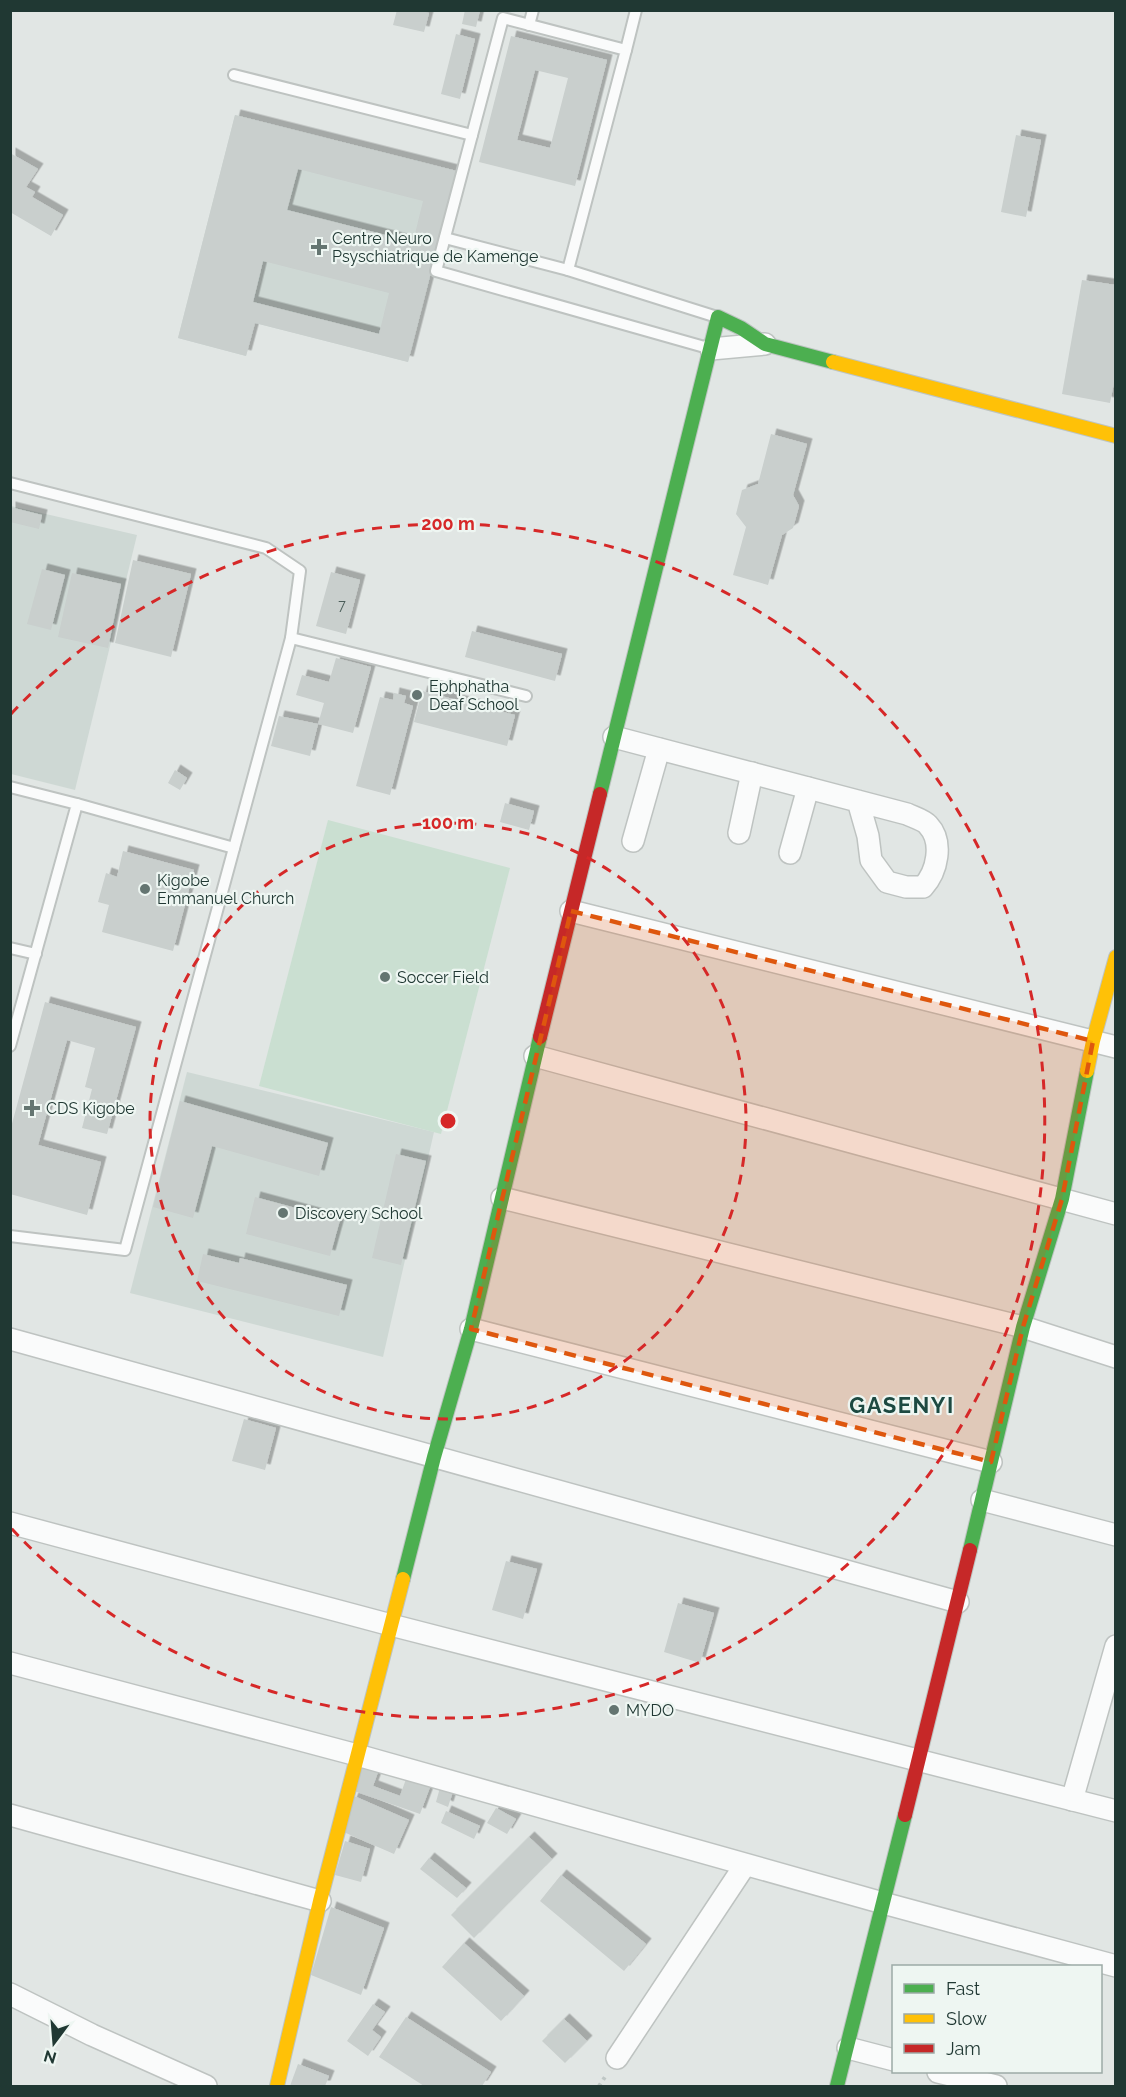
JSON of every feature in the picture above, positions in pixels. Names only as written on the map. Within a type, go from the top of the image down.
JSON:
[{"type":"street","points":[[277,2086],[357,1755],[434,1457],[471,1329],[535,1056],[718,317],[741,328],[765,344],[1116,436]]},
{"type":"street","points":[[711,349],[765,344]]},
{"type":"street","points":[[615,737],[659,749],[752,773],[807,788],[858,801],[907,814],[928,824],[935,839],[937,858],[932,878],[923,887],[906,887],[887,882],[871,860],[868,836],[858,801]]},
{"type":"street","points":[[633,841],[659,749]]},
{"type":"street","points":[[739,833],[752,773]]},
{"type":"street","points":[[790,854],[807,788]]},
{"type":"street","points":[[571,911],[1116,1047]]},
{"type":"street","points":[[837,2086],[958,1602],[1023,1327],[1062,1199],[1093,1041],[1116,957]]},
{"type":"street","points":[[535,1056],[1116,1214]]},
{"type":"street","points":[[502,1198],[1023,1327],[1116,1357]]},
{"type":"street","points":[[471,1329],[991,1462]]},
{"type":"street","points":[[10,1339],[958,1602]]},
{"type":"street","points":[[982,1500],[1116,1535]]},
{"type":"street","points":[[10,1523],[391,1625],[1116,1811]]},
{"type":"street","points":[[1072,1800],[1116,1646]]},
{"type":"street","points":[[10,1663],[357,1755],[883,1904],[1116,1966]]},
{"type":"street","points":[[10,1815],[320,1901]]},
{"type":"street","points":[[617,2058],[745,1865]]},
{"type":"street","points":[[10,1994],[92,2035],[206,2086]]},
{"type":"street","points":[[848,2048],[892,2059]]},
{"type":"street","points":[[942,2073],[996,2086]]},
{"type":"lane","points":[[529,25],[533,10]]},
{"type":"lane","points":[[568,270],[636,10]]},
{"type":"lane","points":[[626,50],[503,18],[436,270],[711,349]]},
{"type":"lane","points":[[234,75],[472,135]]},
{"type":"lane","points":[[445,238],[568,270],[718,317]]},
{"type":"lane","points":[[10,483],[266,548],[300,571],[291,638],[125,1250],[10,1236]]},
{"type":"lane","points":[[291,638],[526,696]]},
{"type":"lane","points":[[10,787],[234,848]]},
{"type":"lane","points":[[10,1046],[77,804]]},
{"type":"lane","points":[[10,948],[36,954]]},
{"type":"highlighted area","points":[[571,911],[1093,1041],[1062,1199],[1023,1327],[991,1462],[471,1329]]},
{"type":"shaded area","name":"Centre Neuro Psyschiatrique de Kamenge","points":[[235,115],[457,171],[408,362],[255,323],[246,356],[178,338]]},
{"type":"shaded area","points":[[11,506],[137,535],[75,790],[11,774]]},
{"type":"shaded area","name":"Discovery School","points":[[187,1072],[434,1132],[383,1357],[130,1293]]},
{"type":"green space","name":"Soccer Field","points":[[328,820],[510,868],[441,1134],[259,1086]]},
{"type":"building","points":[[397,10],[418,10],[429,13],[424,32],[393,25]]},
{"type":"building","points":[[465,10],[480,10],[476,27],[462,24]]},
{"type":"building","points":[[456,34],[475,39],[460,99],[441,94]]},
{"type":"building","points":[[511,36],[607,60],[575,186],[479,162]],"holes":[[[535,70],[568,78],[550,148],[517,140]]]},
{"type":"building","name":"Centre Neuro Psyschiatrique de Kamenge","points":[[235,115],[457,171],[408,362],[255,323],[246,356],[178,338]],"holes":[[[298,169],[423,201],[413,242],[287,210]],[[263,261],[389,293],[379,334],[253,302]]]},
{"type":"building","points":[[1016,135],[1041,140],[1026,217],[1001,212]]},
{"type":"building","points":[[10,153],[38,169],[26,187],[35,192],[32,197],[63,215],[51,236],[10,212]]},
{"type":"building","points":[[1082,280],[1116,285],[1116,372],[1110,403],[1062,394]]},
{"type":"building","points":[[771,434],[807,444],[793,495],[799,506],[793,528],[782,535],[768,585],[733,575],[746,527],[736,514],[742,490],[758,484]]},
{"type":"building","points":[[10,507],[42,515],[39,529],[10,522]]},
{"type":"building","points":[[133,560],[191,574],[171,657],[115,643]]},
{"type":"building","points":[[42,569],[65,575],[51,630],[27,624]]},
{"type":"building","points":[[331,572],[360,580],[346,634],[316,626]]},
{"type":"building","points":[[72,573],[121,584],[108,648],[58,637]]},
{"type":"building","points":[[472,631],[562,654],[555,681],[465,657]]},
{"type":"building","points":[[336,658],[371,667],[353,733],[318,724],[324,703],[296,695],[302,675],[329,682]]},
{"type":"building","points":[[422,691],[515,715],[507,746],[414,722]]},
{"type":"building","points":[[394,693],[406,696],[404,703],[413,706],[390,795],[356,786],[380,697],[393,700]]},
{"type":"building","points":[[279,716],[318,724],[310,756],[271,746]]},
{"type":"building","points":[[175,770],[187,778],[180,790],[168,783]]},
{"type":"building","points":[[505,803],[534,811],[529,830],[500,822]]},
{"type":"building","name":"Kigobe Emmanuel Church","points":[[123,851],[194,870],[173,951],[102,932],[109,905],[98,902],[106,873],[117,877]]},
{"type":"building","name":"CDS Kigobe","points":[[45,1002],[136,1027],[107,1134],[82,1128],[92,1089],[85,1087],[95,1048],[67,1040],[38,1145],[101,1162],[87,1215],[10,1194],[10,1131]]},
{"type":"building","points":[[180,1101],[328,1143],[319,1176],[212,1146],[193,1218],[153,1207]]},
{"type":"building","points":[[396,1154],[426,1161],[401,1265],[372,1258]]},
{"type":"building","points":[[255,1197],[340,1220],[330,1256],[246,1234]]},
{"type":"building","points":[[203,1254],[239,1263],[240,1258],[347,1285],[339,1316],[197,1281]]},
{"type":"building","points":[[244,1419],[276,1428],[265,1470],[232,1461]]},
{"type":"building","points":[[506,1561],[537,1569],[523,1619],[492,1610]]},
{"type":"building","points":[[678,1603],[714,1613],[700,1663],[664,1652]]},
{"type":"building","points":[[363,1766],[378,1772],[373,1786],[400,1796],[406,1779],[430,1787],[420,1814],[354,1791]]},
{"type":"building","points":[[441,1784],[454,1788],[448,1807],[436,1802]]},
{"type":"building","points":[[354,1796],[409,1820],[394,1854],[339,1830]]},
{"type":"building","points":[[496,1808],[516,1819],[507,1834],[487,1823]]},
{"type":"building","points":[[446,1811],[480,1826],[474,1839],[441,1823]]},
{"type":"building","points":[[529,1837],[552,1859],[474,1938],[451,1915]]},
{"type":"building","points":[[345,1841],[370,1849],[361,1882],[335,1875]]},
{"type":"building","points":[[429,1858],[466,1888],[457,1898],[420,1869]]},
{"type":"building","points":[[561,1875],[646,1944],[624,1971],[540,1901]]},
{"type":"building","points":[[331,1907],[384,1928],[361,1995],[311,1975]]},
{"type":"building","points":[[464,1943],[524,1996],[501,2021],[442,1967]]},
{"type":"building","points":[[373,2004],[385,2012],[372,2030],[381,2037],[368,2056],[347,2041]]},
{"type":"building","points":[[406,2017],[491,2072],[482,2086],[424,2086],[379,2057]]},
{"type":"building","points":[[564,2019],[587,2041],[565,2063],[542,2041]]},
{"type":"building","points":[[298,2064],[329,2076],[325,2086],[290,2086]]},
{"type":"traffic: fast","points":[[600,794],[718,317],[741,328],[765,344],[833,362]]},
{"type":"traffic: fast","points":[[403,1579],[434,1457],[471,1329],[540,1037]]},
{"type":"traffic: fast","points":[[970,1550],[1023,1327],[1062,1199],[1087,1071]]},
{"type":"traffic: fast","points":[[837,2086],[905,1815]]},
{"type":"traffic: slow","points":[[833,362],[1116,436]]},
{"type":"traffic: slow","points":[[1087,1071],[1116,957]]},
{"type":"traffic: slow","points":[[277,2086],[320,1901],[403,1579]]},
{"type":"traffic: jam","points":[[540,1037],[600,794]]},
{"type":"traffic: jam","points":[[905,1815],[970,1550]]},
{"type":"place","name":"Centre Neuro Psyschiatrique de Kamenge","points":[[319,247]]},
{"type":"place","name":"Ephphatha Deaf School","points":[[417,695]]},
{"type":"place","name":"Kigobe Emmanuel Church","points":[[145,889]]},
{"type":"place","name":"Soccer Field","points":[[385,977]]},
{"type":"place","name":"CDS Kigobe","points":[[32,1108]]},
{"type":"place","name":"Discovery School","points":[[283,1213]]},
{"type":"place","name":"MYDO","points":[[614,1710]]},
{"type":"district","name":"GASENYI","points":[[902,1405]]}]
